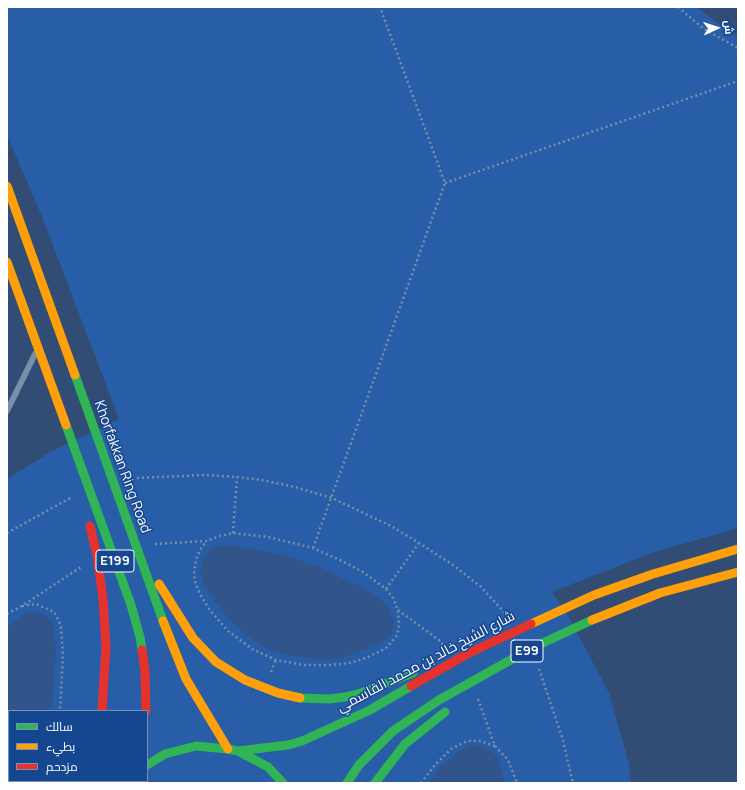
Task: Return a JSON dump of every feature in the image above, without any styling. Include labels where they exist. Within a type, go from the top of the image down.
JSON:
[{"type":"highway","name":"Khorfakkan Ring Road","points":[[7,186],[170,641],[186,679],[228,748]]},
{"type":"highway","name":"E199","points":[[7,262],[131,605],[140,637],[145,671],[146,710]]},
{"type":"highway","points":[[62,415],[81,492]]},
{"type":"highway","points":[[87,514],[97,556],[106,646],[102,710]]},
{"type":"highway","name":"شارع الشيخ خالد بن محمد القاسمي","points":[[238,751],[288,745],[302,741],[370,710],[467,654],[594,595],[653,574],[738,549]]},
{"type":"highway","name":"E99","points":[[347,783],[358,765],[393,731],[439,700],[532,648],[601,615],[660,593],[738,572]]},
{"type":"highway","points":[[146,573],[162,587],[193,638],[216,662],[245,680],[278,693],[313,699],[345,697],[361,693],[416,672],[436,671]]},
{"type":"highway","points":[[375,783],[405,744],[458,701],[532,648]]},
{"type":"highway","points":[[148,764],[164,754],[196,746],[228,748],[238,751],[268,767],[283,783]]},
{"type":"lane","points":[[7,411],[38,347]]},
{"type":"path","points":[[312,548],[332,498],[445,183],[380,7]]},
{"type":"path","points":[[678,7],[704,29],[738,48]]},
{"type":"path","points":[[445,183],[738,81]]},
{"type":"path","points":[[137,478],[205,475],[237,477],[262,480],[295,487],[332,498],[391,526],[453,565],[481,587],[505,613]]},
{"type":"path","points":[[233,533],[237,477]]},
{"type":"path","points":[[7,533],[72,497]]},
{"type":"path","points":[[155,544],[206,541],[233,533],[268,537],[312,548],[363,572],[386,589],[393,598],[398,610],[399,624],[396,637],[385,649],[366,658],[349,663],[332,665],[304,665],[276,660],[252,648],[228,631],[209,609],[200,594],[195,582],[194,573],[196,560],[206,541]]},
{"type":"path","points":[[386,589],[419,543]]},
{"type":"path","points":[[7,614],[87,564]]},
{"type":"path","points":[[22,606],[36,604],[54,612],[59,621],[63,655],[60,710]]},
{"type":"path","points":[[398,610],[444,645]]},
{"type":"path","points":[[269,678],[276,660]]},
{"type":"path","points":[[539,670],[562,737],[573,783]]},
{"type":"path","points":[[479,702],[495,746],[508,760],[517,783]]},
{"type":"path","points":[[421,783],[435,765],[451,749],[462,743],[467,741],[480,741],[495,746]]},
{"type":"shaded area","points":[[7,7],[696,7],[725,29],[738,36],[738,528],[651,553],[552,592],[570,619],[609,693],[629,764],[631,783],[7,783],[7,479],[52,451],[119,419],[43,219],[7,135]]},
{"type":"shaded area","points":[[229,545],[281,554],[319,567],[363,588],[382,601],[390,609],[394,621],[392,632],[386,640],[375,646],[342,658],[325,660],[281,654],[260,645],[230,621],[205,586],[200,571],[202,561],[207,553],[214,547]]},
{"type":"shaded area","points":[[36,612],[43,614],[50,619],[54,628],[56,649],[52,710],[8,710],[8,782],[38,782],[7,783],[7,627],[25,613]]},
{"type":"shaded area","points":[[471,745],[484,747],[496,755],[505,783],[429,783],[441,766],[459,751]]},
{"type":"traffic: fast","points":[[75,375],[163,621]]},
{"type":"traffic: fast","points":[[66,425],[131,605],[142,650]]},
{"type":"traffic: fast","points":[[347,783],[359,765],[393,731],[439,700],[532,648],[592,620]]},
{"type":"traffic: fast","points":[[300,698],[329,699],[345,697],[361,693],[413,673]]},
{"type":"traffic: fast","points":[[238,751],[288,745],[302,741],[370,710],[411,686]]},
{"type":"traffic: fast","points":[[375,783],[405,744],[445,712]]},
{"type":"traffic: fast","points":[[148,764],[165,754],[196,746],[228,749],[238,751],[268,767],[283,783]]},
{"type":"traffic: slow","points":[[7,186],[75,375]]},
{"type":"traffic: slow","points":[[7,262],[66,425]]},
{"type":"traffic: slow","points":[[531,624],[594,595],[653,574],[738,549]]},
{"type":"traffic: slow","points":[[592,620],[660,593],[738,572]]},
{"type":"traffic: slow","points":[[159,584],[193,638],[216,662],[245,680],[278,693],[300,698]]},
{"type":"traffic: slow","points":[[163,621],[186,679],[228,749]]},
{"type":"traffic: jam","points":[[90,526],[97,556],[103,599],[106,647],[102,710]]},
{"type":"traffic: jam","points":[[411,686],[467,654],[531,624]]},
{"type":"traffic: jam","points":[[142,650],[145,671],[146,710]]}]
